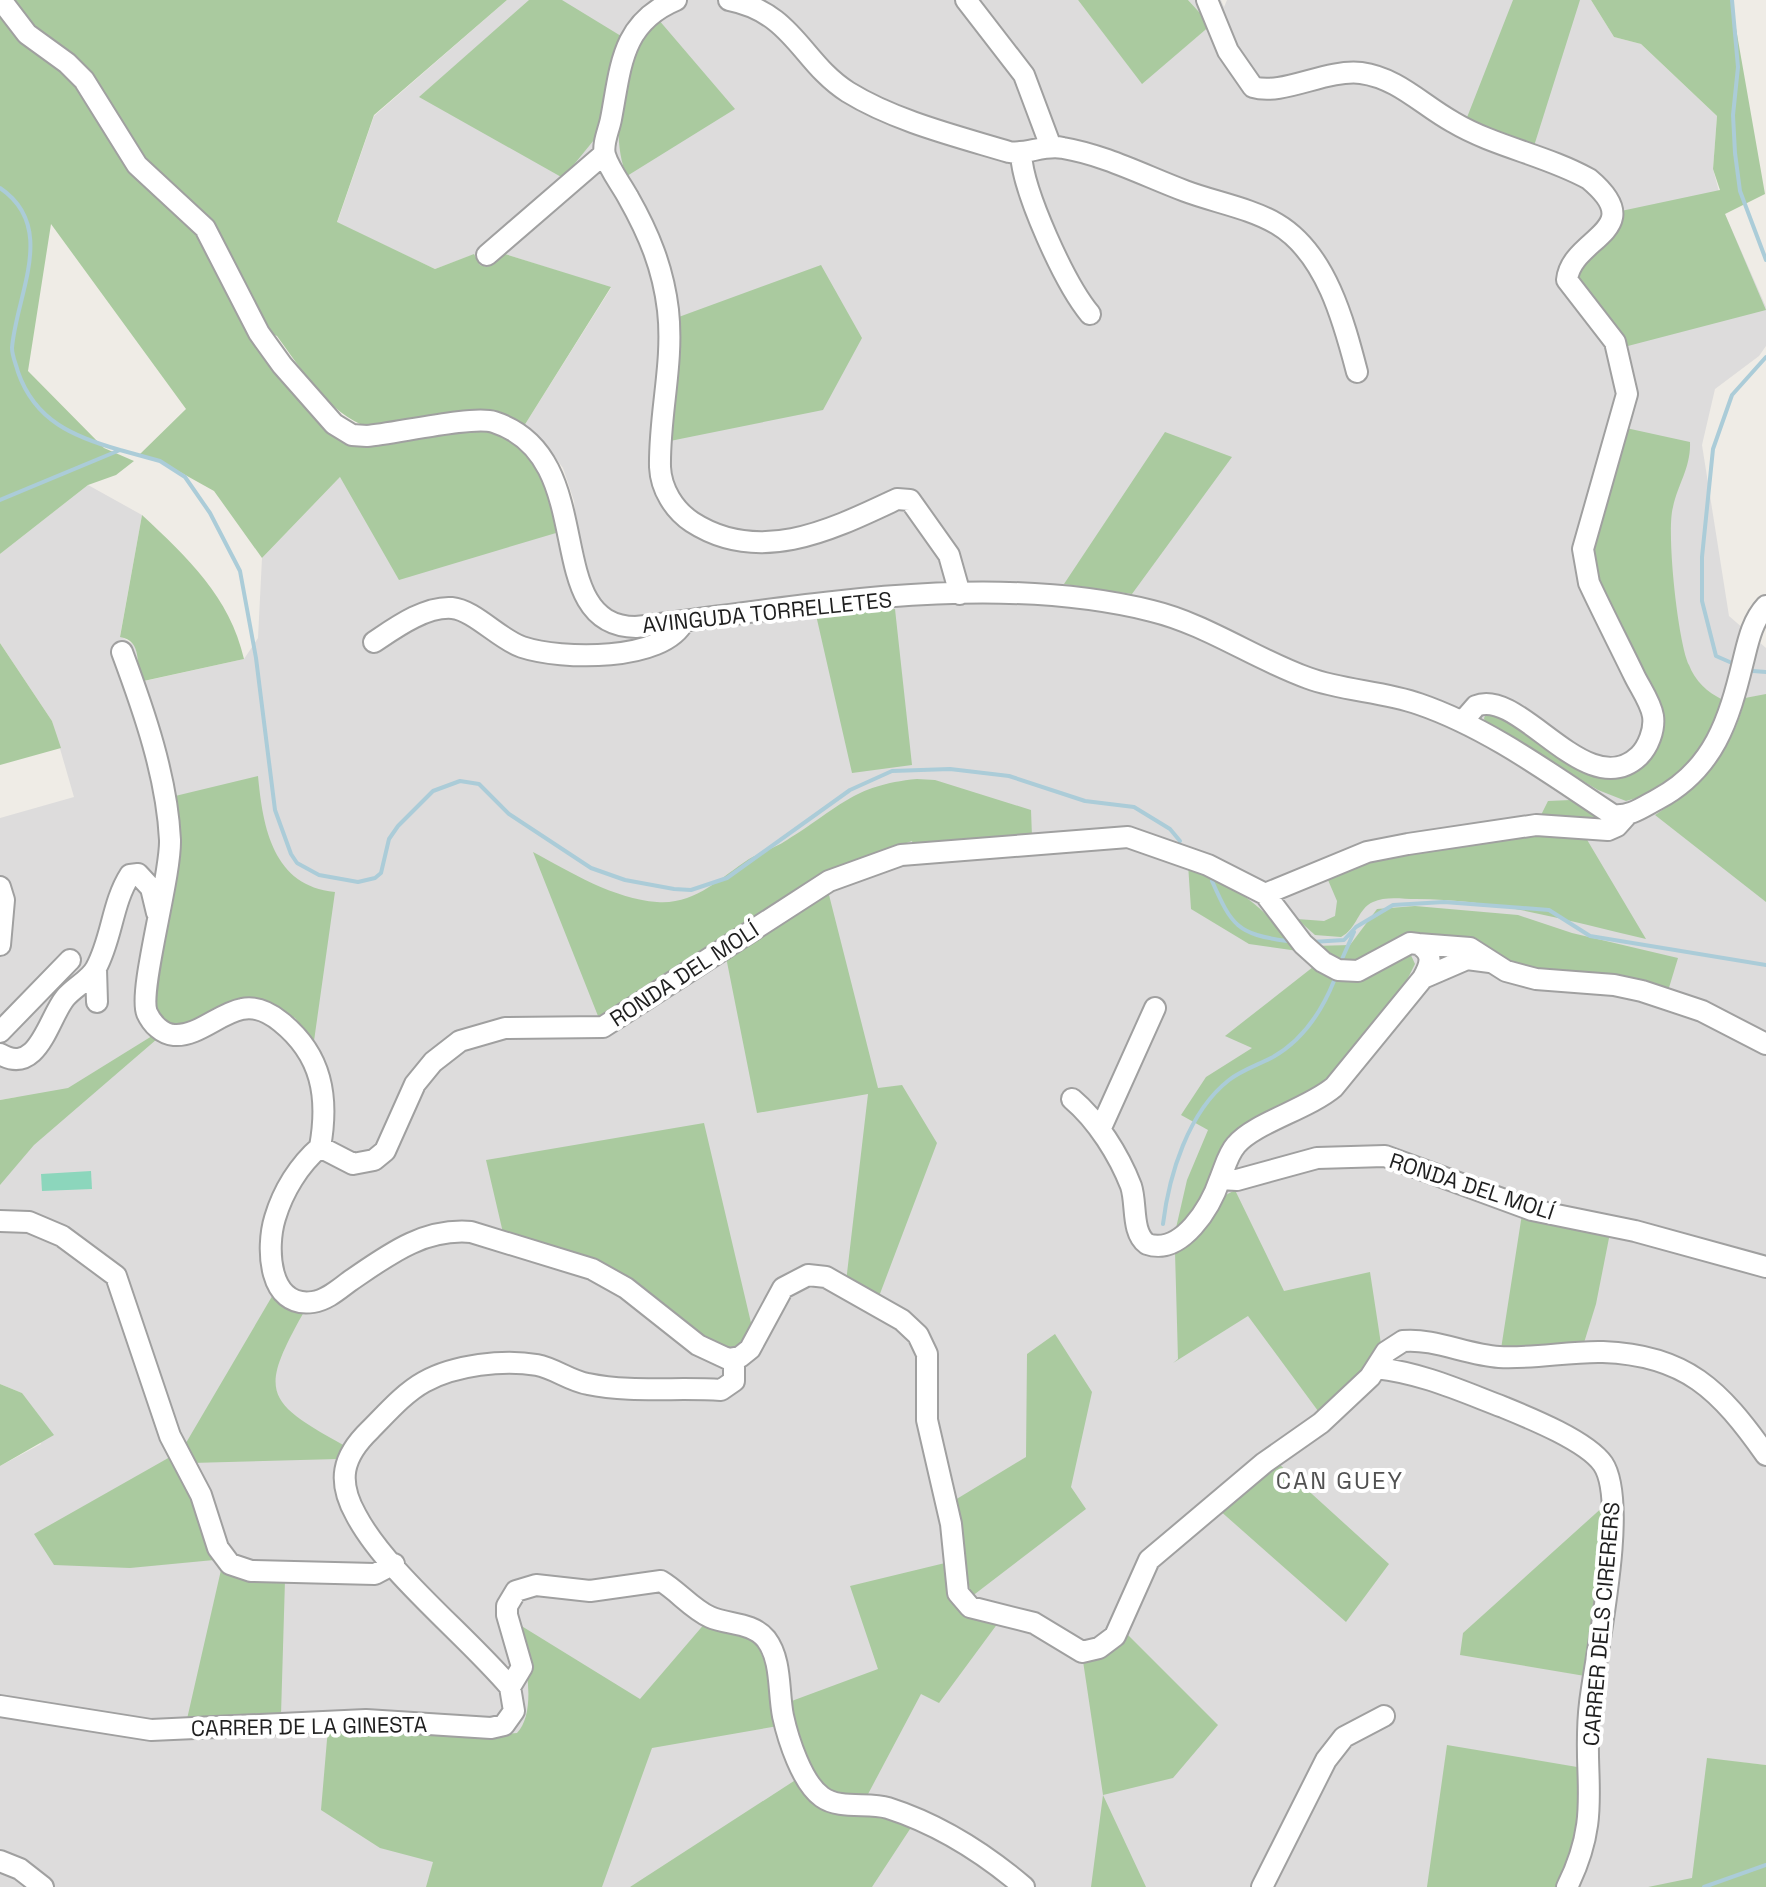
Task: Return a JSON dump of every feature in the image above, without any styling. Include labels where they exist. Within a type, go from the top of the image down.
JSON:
[{"type":"street","name":"AVINGUDA TORRELLETES","points":[[1,0],[27,34],[67,63],[84,80],[137,165],[205,228],[259,333],[328,419],[359,436],[487,421],[505,427],[526,440],[557,482],[579,582],[596,613],[619,626],[820,604],[960,594],[1062,596],[1154,611],[1309,678],[1416,703],[1462,722],[1613,815],[1626,816]]},
{"type":"street","points":[[676,0],[649,14],[633,33],[617,80],[604,154],[649,236],[665,286],[669,352],[660,467],[665,489],[672,503],[685,517],[705,530],[762,544],[805,537],[897,499],[910,500],[949,555],[960,594]]},
{"type":"street","points":[[729,0],[777,21],[800,41],[836,83],[860,99],[969,140],[1021,154],[1051,147],[1111,161],[1282,228],[1301,245],[1324,280],[1346,329],[1357,372]]},
{"type":"street","points":[[966,0],[1024,75],[1051,147]]},
{"type":"street","points":[[1207,0],[1228,51],[1253,87],[1271,89],[1331,73],[1383,78],[1453,123],[1589,179],[1603,191],[1612,209],[1609,227],[1571,264],[1567,280],[1615,342],[1627,394],[1583,549],[1583,562],[1589,583],[1649,706],[1652,731],[1635,759],[1617,769],[1608,769],[1579,758],[1494,704],[1476,706],[1462,722]]},
{"type":"street","points":[[487,255],[604,154]]},
{"type":"street","points":[[1021,154],[1028,184],[1068,281],[1090,314]]},
{"type":"street","points":[[1265,894],[1385,848],[1536,825],[1608,830],[1617,826],[1626,816],[1676,788],[1707,760],[1727,722],[1753,624],[1766,606]]},
{"type":"street","points":[[374,642],[425,614],[448,608],[469,614],[521,647],[592,655],[619,654],[673,638],[684,621]]},
{"type":"street","points":[[122,652],[167,810],[169,856],[159,925],[143,999],[152,1021],[162,1031],[174,1035],[252,1008],[277,1018],[309,1051],[320,1074],[325,1119],[320,1147],[292,1180],[272,1226],[272,1272],[277,1285],[294,1299],[314,1302],[327,1297],[406,1244],[437,1233],[471,1232],[592,1269],[626,1288],[698,1345],[722,1357],[734,1359],[750,1349],[783,1288],[808,1275],[826,1277],[911,1327],[924,1345],[930,1366],[927,1420],[951,1524],[958,1593],[970,1607],[1034,1623],[1082,1652],[1099,1648],[1115,1636],[1149,1560],[1264,1463],[1321,1423],[1376,1368],[1391,1347],[1410,1340],[1484,1356],[1524,1358],[1601,1352],[1650,1359],[1684,1368],[1741,1422],[1766,1455]]},
{"type":"street","name":"RONDA DEL MOLÍ","points":[[320,1147],[353,1164],[374,1160],[385,1151],[415,1084],[433,1062],[460,1041],[505,1028],[603,1027],[807,894],[854,869],[901,855],[1128,837],[1208,865],[1265,894],[1303,944],[1338,970],[1358,971],[1397,949],[1418,944]]},
{"type":"street","points":[[97,1002],[96,969],[130,875],[138,874],[148,881],[159,925]]},
{"type":"street","points":[[0,945],[5,890]]},
{"type":"street","points":[[1418,944],[1470,948],[1494,963],[1536,979],[1614,985],[1642,991],[1702,1011],[1766,1044]]},
{"type":"street","points":[[1072,1099],[1100,1130],[1129,1181],[1138,1231],[1147,1244],[1163,1245],[1189,1230],[1206,1208],[1229,1155],[1241,1140],[1318,1101],[1334,1087],[1423,978],[1430,960],[1425,948],[1418,944]]},
{"type":"street","points":[[1423,978],[1467,959],[1494,963]]},
{"type":"street","points":[[0,1032],[70,960]]},
{"type":"street","points":[[0,1054],[7,1058],[30,1056],[66,997],[96,969]]},
{"type":"street","points":[[1100,1130],[1155,1008]]},
{"type":"street","name":"RONDA DEL MOLÍ","points":[[1220,1179],[1237,1180],[1338,1155],[1385,1156],[1532,1210],[1635,1231],[1766,1267]]},
{"type":"street","points":[[0,1221],[29,1222],[62,1236],[116,1276],[170,1436],[201,1495],[218,1548],[230,1564],[251,1571],[375,1574],[394,1564]]},
{"type":"street","points":[[734,1359],[734,1381],[721,1390],[606,1387],[584,1384],[540,1365],[514,1362],[449,1371],[423,1382],[360,1439],[342,1472],[344,1490],[357,1518],[394,1564],[510,1687],[522,1667],[507,1615],[507,1606],[516,1591],[536,1585],[590,1591],[661,1581],[707,1615],[743,1625],[758,1632],[767,1641],[774,1656],[783,1717],[792,1745],[822,1797],[837,1803],[872,1804],[911,1817],[973,1848],[1024,1887]]},
{"type":"street","name":"CARRER DELS CIRERERS","points":[[1376,1368],[1418,1374],[1526,1417],[1590,1451],[1602,1462],[1610,1479],[1614,1514],[1588,1720],[1592,1803],[1586,1838],[1567,1887]]},
{"type":"street","name":"CARRER DE LA GINESTA","points":[[0,1706],[151,1730],[366,1720],[498,1728],[509,1721],[514,1711],[510,1687]]},
{"type":"street","points":[[1262,1887],[1326,1760],[1344,1737],[1384,1716]]},
{"type":"street","points":[[0,1861],[31,1876],[43,1887]]},
{"type":"shaded area","points":[[507,0],[1078,0],[1142,83],[1211,25],[1188,0],[1221,0],[1224,7],[1227,0],[1591,0],[1614,37],[1641,44],[1717,116],[1713,169],[1725,214],[1766,307],[1766,346],[1759,356],[1715,389],[1702,445],[1729,616],[1766,648],[1766,1765],[1707,1759],[1696,1887],[0,1887],[0,1466],[41,1444],[22,1393],[0,1384],[0,1132],[17,1097],[0,1100],[0,818],[74,797],[52,721],[0,643],[0,554],[88,485],[142,515],[120,636],[136,646],[140,682],[244,659],[258,638],[262,558],[340,477],[540,535],[577,530],[574,501],[563,468],[546,445],[524,426],[611,288],[505,254],[487,267],[480,265],[473,255],[435,269],[337,223],[374,116]]},
{"type":"green space","points":[[0,0],[507,0],[374,115],[337,222],[435,269],[474,254],[480,265],[487,267],[505,254],[611,287],[524,426],[505,414],[485,410],[370,428],[329,402],[277,336],[270,333],[355,443],[390,443],[459,430],[494,432],[507,439],[526,455],[540,474],[549,496],[556,533],[399,580],[340,477],[262,558],[214,491],[162,462],[139,455],[186,409],[51,224],[28,371],[104,448],[134,461],[116,475],[88,485],[0,554]]},
{"type":"green space","points":[[529,0],[562,0],[621,36],[598,135],[563,178],[419,97]]},
{"type":"green space","points":[[1078,0],[1188,0],[1211,25],[1142,84]]},
{"type":"green space","points":[[1513,0],[1580,0],[1534,146],[1466,120]]},
{"type":"green space","points":[[1591,0],[1731,0],[1765,194],[1725,214],[1766,310],[1624,347],[1575,274],[1621,211],[1720,190],[1713,169],[1717,116],[1641,44],[1614,37]]},
{"type":"green space","points":[[658,19],[735,109],[627,176],[622,163],[618,130],[624,78],[635,49]]},
{"type":"green space","points":[[821,265],[862,338],[823,410],[670,441],[677,377],[676,318]]},
{"type":"green space","points":[[1626,428],[1690,442],[1671,520],[1677,611],[1685,653],[1692,671],[1702,686],[1723,700],[1709,735],[1688,764],[1660,787],[1626,801],[1598,790],[1485,723],[1484,718],[1486,714],[1494,713],[1607,777],[1632,772],[1658,735],[1597,580],[1591,552]]},
{"type":"green space","points":[[1165,432],[1232,457],[1132,594],[1064,584]]},
{"type":"green space","points":[[142,515],[205,580],[228,616],[244,659],[139,682],[135,648],[127,639],[120,637]]},
{"type":"green space","points":[[895,609],[912,765],[852,773],[816,615]]},
{"type":"green space","points":[[0,643],[52,721],[61,748],[0,765]]},
{"type":"green space","points":[[1766,694],[1766,902],[1655,815],[1687,792],[1712,766],[1732,735],[1745,698]]},
{"type":"green space","points":[[258,776],[263,815],[275,851],[298,879],[335,892],[314,1041],[295,1018],[275,1007],[171,1027],[154,1012],[171,797]]},
{"type":"green space","points":[[935,780],[1031,810],[1032,837],[913,845],[912,841],[840,867],[600,1021],[533,852],[577,876],[625,896],[671,902],[706,889],[749,859],[782,843],[861,793],[895,782]]},
{"type":"green space","points":[[1571,800],[1603,823],[1541,815],[1548,801]]},
{"type":"green space","points":[[1533,833],[1586,838],[1646,939],[1532,912],[1445,900],[1378,900],[1364,909],[1351,929],[1341,937],[1315,935],[1297,919],[1324,921],[1335,916],[1337,901],[1328,880],[1379,857]]},
{"type":"green space","points":[[1188,864],[1249,900],[1273,921],[1298,951],[1249,944],[1191,909]]},
{"type":"green space","points":[[828,891],[878,1088],[902,1085],[937,1143],[878,1299],[846,1282],[868,1094],[757,1113],[726,957]]},
{"type":"green space","points":[[1415,906],[1518,915],[1572,933],[1678,958],[1668,991],[1526,969],[1440,935],[1398,937],[1361,961],[1340,962],[1315,946],[1350,945],[1377,909]]},
{"type":"green space","points":[[1410,953],[1415,964],[1405,984],[1326,1086],[1242,1127],[1229,1137],[1194,1210],[1176,1228],[1187,1180],[1208,1130],[1181,1115],[1206,1077],[1252,1048],[1225,1036],[1313,967],[1334,978]]},
{"type":"green space","points":[[152,1036],[157,1039],[34,1145],[0,1185],[0,1100],[68,1088]]},
{"type":"green space","points":[[704,1123],[752,1327],[743,1344],[732,1350],[715,1346],[617,1275],[504,1237],[486,1160]]},
{"type":"green space","points":[[91,1171],[92,1189],[42,1191],[41,1174]]},
{"type":"green space","points":[[1235,1190],[1284,1291],[1370,1272],[1381,1344],[1362,1374],[1321,1415],[1248,1316],[1173,1363],[1178,1359],[1175,1252],[1199,1234],[1224,1196]]},
{"type":"green space","points":[[1522,1214],[1610,1233],[1596,1304],[1583,1346],[1501,1349]]},
{"type":"green space","points":[[274,1293],[305,1310],[280,1360],[277,1392],[284,1405],[298,1417],[345,1446],[338,1459],[191,1463],[183,1448]]},
{"type":"green space","points":[[1055,1334],[1092,1392],[1071,1487],[1086,1509],[971,1597],[955,1500],[1026,1457],[1027,1354]]},
{"type":"green space","points":[[0,1384],[22,1393],[54,1435],[0,1466]]},
{"type":"green space","points":[[170,1457],[191,1493],[207,1550],[214,1560],[130,1568],[54,1565],[34,1534]]},
{"type":"green space","points":[[1279,1464],[1389,1564],[1346,1622],[1218,1509]]},
{"type":"green space","points":[[1605,1505],[1600,1582],[1585,1676],[1460,1655],[1463,1633]]},
{"type":"green space","points":[[945,1563],[949,1588],[998,1623],[939,1703],[921,1694],[867,1796],[829,1793],[803,1750],[789,1702],[878,1669],[850,1586]]},
{"type":"green space","points":[[221,1570],[238,1579],[285,1580],[281,1715],[187,1719]]},
{"type":"green space","points":[[515,1622],[640,1699],[706,1622],[755,1638],[769,1673],[778,1726],[652,1748],[602,1887],[426,1887],[433,1862],[380,1848],[321,1810],[328,1728],[485,1736],[517,1733],[524,1723],[527,1710],[528,1679]]},
{"type":"green space","points":[[1126,1633],[1218,1725],[1173,1778],[1103,1795],[1083,1661],[1106,1655]]},
{"type":"green space","points":[[1447,1745],[1583,1768],[1574,1850],[1558,1887],[1427,1887]]},
{"type":"green space","points":[[1707,1758],[1766,1765],[1766,1887],[1648,1887],[1692,1878]]},
{"type":"green space","points":[[797,1779],[912,1826],[872,1887],[630,1887]]},
{"type":"green space","points":[[1103,1795],[1146,1887],[1091,1887]]},
{"type":"waterway","points":[[1732,0],[1738,67],[1733,115],[1735,153],[1740,191],[1766,260]]},
{"type":"waterway","points":[[0,188],[17,204],[27,222],[30,242],[29,263],[12,348],[25,389],[46,415],[72,433],[120,450]]},
{"type":"waterway","points":[[1732,663],[1716,656],[1702,601],[1702,557],[1713,449],[1732,395],[1766,357]]},
{"type":"waterway","points":[[0,500],[120,450],[160,461],[185,477],[210,513],[240,571],[256,658],[275,810],[297,863],[319,875],[358,882],[375,878],[381,873],[389,839],[398,826],[433,791],[460,781],[479,784],[509,814],[591,868],[625,880],[674,889],[691,890],[727,878],[850,790],[892,771],[950,769],[1009,776],[1085,801],[1134,807],[1170,829],[1180,841]]},
{"type":"waterway","points":[[1753,671],[1766,672]]},
{"type":"waterway","points":[[1212,881],[1225,908],[1238,925],[1257,935],[1287,941]]},
{"type":"waterway","points":[[1312,942],[1344,940],[1356,927],[1393,905],[1444,902],[1549,910],[1590,936],[1766,965]]},
{"type":"waterway","points":[[1342,959],[1354,932]]},
{"type":"waterway","points":[[1163,1224],[1176,1165],[1202,1109],[1229,1080],[1273,1057],[1302,1034],[1317,1015],[1334,981]]},
{"type":"waterway","points":[[1704,1887],[1766,1865]]},
{"type":"district","name":"CAN GUEY","points":[[1340,1480]]}]
